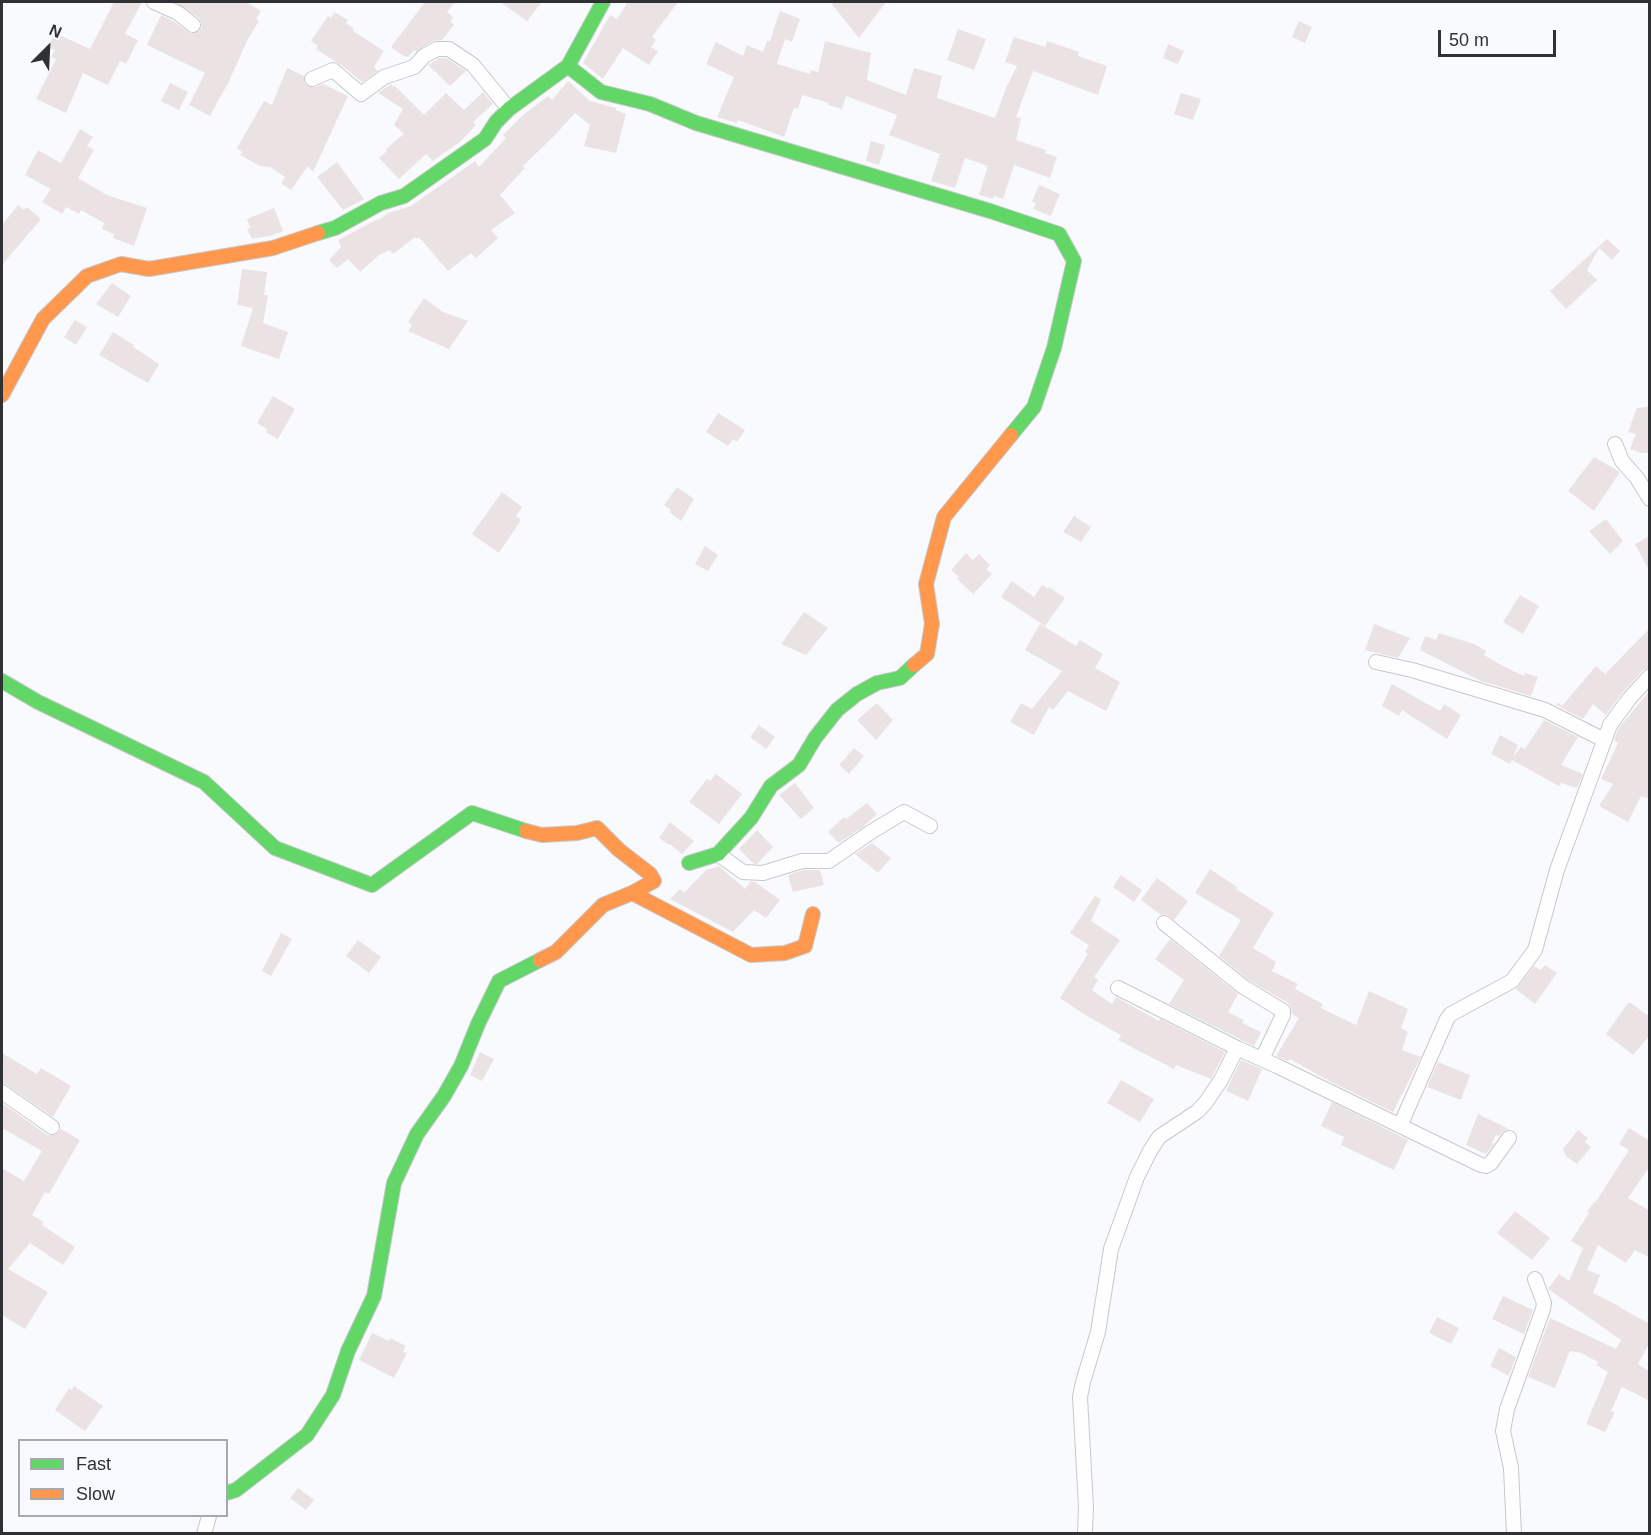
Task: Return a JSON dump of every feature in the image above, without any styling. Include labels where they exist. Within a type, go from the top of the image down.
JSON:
[{"type":"street","points":[[154,2],[178,13],[193,25]]},
{"type":"street","points":[[2,395],[43,319],[87,276],[121,264],[150,269],[273,248],[334,228],[381,203],[404,196],[485,139],[496,122],[509,109],[568,66],[603,2]]},
{"type":"street","points":[[312,79],[333,70],[361,94],[384,77],[414,67],[424,56],[437,49],[448,49],[472,65],[509,109]]},
{"type":"street","points":[[568,66],[601,92],[650,104],[696,123],[979,207],[1059,234],[1074,261],[1054,348],[1034,407],[944,517],[926,584],[932,624],[927,654],[900,678],[877,683],[857,694],[837,710],[815,738],[799,765],[771,786],[751,818],[718,854],[689,862]]},
{"type":"street","points":[[1615,444],[1622,461],[1637,478],[1650,499]]},
{"type":"street","points":[[1376,662],[1412,670],[1545,710],[1604,740]]},
{"type":"street","points":[[1400,1126],[1442,1029],[1451,1014],[1512,981],[1535,951],[1557,870],[1610,725],[1650,676]]},
{"type":"street","points":[[2,681],[38,702],[204,782],[275,848],[372,885],[472,813],[542,835],[577,833],[597,828],[619,850],[650,874],[654,881],[603,905],[556,952],[499,981],[461,1066],[444,1096],[417,1134],[394,1183],[374,1296],[348,1351],[333,1395],[307,1435],[264,1470],[236,1490],[228,1492]]},
{"type":"street","points":[[718,854],[743,872],[763,873],[802,861],[830,861],[871,831],[904,812],[930,826]]},
{"type":"street","points":[[632,893],[751,955],[785,953],[805,946],[813,914]]},
{"type":"street","points":[[1164,923],[1242,986],[1283,1011],[1262,1059]]},
{"type":"street","points":[[1118,988],[1237,1048],[1486,1166],[1491,1163],[1509,1138]]},
{"type":"street","points":[[1085,1533],[1086,1508],[1080,1397],[1098,1332],[1111,1249],[1137,1178],[1150,1151],[1159,1137],[1198,1111],[1206,1102],[1221,1080],[1237,1048]]},
{"type":"street","points":[[2,1092],[52,1127]]},
{"type":"street","points":[[1514,1533],[1511,1468],[1503,1431],[1507,1409],[1543,1310],[1544,1303],[1535,1279]]},
{"type":"street","points":[[204,1533],[208,1517]]},
{"type":"building","points":[[114,2],[142,2],[125,34],[138,40],[126,64],[120,61],[108,85],[83,73],[66,113],[36,99],[56,59],[51,57],[55,50],[48,47],[55,33],[90,49]]},
{"type":"building","points":[[175,2],[246,2],[261,11],[256,19],[259,21],[210,116],[189,105],[205,73],[147,45],[161,15],[191,34],[200,30],[202,26],[199,18]]},
{"type":"building","points":[[425,2],[455,2],[447,12],[453,17],[450,21],[454,25],[442,40],[433,41],[416,52],[414,50],[408,57],[402,55],[391,47]]},
{"type":"building","points":[[500,2],[542,2],[527,21]]},
{"type":"building","points":[[628,2],[678,2],[652,37],[656,40],[651,47],[658,51],[649,65],[623,48],[603,79],[583,63],[610,15],[617,19]]},
{"type":"building","points":[[830,2],[886,2],[859,38]]},
{"type":"building","points":[[780,11],[800,19],[792,42],[785,39],[777,64],[810,74],[811,70],[818,72],[825,41],[871,53],[867,80],[906,95],[914,68],[942,76],[937,98],[995,118],[1017,66],[1005,62],[1014,37],[1045,47],[1047,41],[1079,52],[1078,56],[1107,66],[1098,95],[1033,71],[1016,117],[1021,118],[1016,140],[1046,150],[1045,153],[1057,157],[1050,178],[1014,165],[1003,199],[994,196],[993,199],[979,195],[988,166],[965,158],[955,188],[931,181],[940,154],[889,135],[897,115],[846,96],[842,109],[802,95],[798,109],[794,108],[784,137],[738,120],[737,123],[717,117],[734,77],[706,64],[716,42],[743,56],[747,45],[763,52],[767,41],[770,41]]},
{"type":"building","points":[[334,12],[348,20],[346,23],[354,29],[353,31],[384,51],[374,67],[378,71],[362,82],[316,49],[318,46],[311,41],[328,16],[331,18]]},
{"type":"building","points":[[1299,21],[1312,27],[1305,43],[1292,37]]},
{"type":"building","points":[[958,29],[986,39],[974,70],[947,60]]},
{"type":"building","points":[[1168,44],[1184,51],[1178,64],[1163,58]]},
{"type":"building","points":[[439,58],[446,58],[466,71],[450,86],[428,65]]},
{"type":"building","points":[[287,68],[304,76],[307,86],[315,87],[323,84],[348,96],[313,172],[308,166],[291,190],[281,183],[285,177],[270,167],[260,166],[240,155],[242,152],[237,148],[264,101],[272,105]]},
{"type":"building","points":[[568,81],[590,101],[616,108],[626,114],[616,153],[584,146],[590,125],[575,113],[523,166],[525,168],[500,195],[515,213],[491,230],[498,238],[476,258],[471,253],[448,271],[419,237],[417,239],[415,237],[393,254],[390,250],[379,255],[360,272],[348,259],[337,268],[329,260],[341,247],[338,240],[379,220],[388,213],[411,206],[475,161],[479,167],[506,138],[503,135],[522,116],[548,96],[552,100]]},
{"type":"building","points":[[170,83],[188,92],[179,110],[161,101]]},
{"type":"building","points":[[391,84],[424,115],[446,93],[464,110],[483,92],[493,104],[473,122],[476,125],[461,141],[433,161],[426,154],[399,179],[379,158],[404,134],[394,125],[403,109],[378,93]]},
{"type":"building","points":[[1181,93],[1201,99],[1193,120],[1174,114]]},
{"type":"building","points":[[80,129],[93,137],[87,146],[94,150],[78,178],[107,195],[147,208],[134,246],[113,238],[114,234],[102,229],[104,223],[81,210],[79,214],[66,207],[62,214],[42,202],[51,189],[25,175],[38,150],[61,163]]},
{"type":"building","points":[[871,141],[885,145],[879,165],[866,161]]},
{"type":"building","points":[[337,162],[364,199],[343,210],[317,177]]},
{"type":"building","points":[[1039,185],[1060,194],[1051,216],[1033,209],[1036,203],[1032,202]]},
{"type":"building","points":[[18,205],[24,210],[27,207],[41,219],[2,265],[2,225]]},
{"type":"building","points":[[274,208],[283,231],[252,239],[247,229],[250,228],[247,219]]},
{"type":"building","points":[[1607,239],[1620,251],[1612,260],[1599,248],[1587,270],[1597,280],[1566,309],[1550,291]]},
{"type":"building","points":[[242,269],[267,272],[264,295],[268,295],[263,323],[288,332],[279,359],[241,346],[253,308],[237,305]]},
{"type":"building","points":[[112,283],[131,296],[118,317],[96,304]]},
{"type":"building","points":[[424,298],[443,312],[468,321],[449,349],[408,331],[412,325],[408,322]]},
{"type":"building","points":[[75,320],[87,327],[76,345],[64,337]]},
{"type":"building","points":[[113,332],[159,364],[148,383],[99,355]]},
{"type":"building","points":[[273,396],[295,409],[278,439],[257,423]]},
{"type":"building","points":[[1650,403],[1650,453],[1641,453],[1630,449],[1636,434],[1628,432],[1637,408],[1647,407]]},
{"type":"building","points":[[718,413],[745,430],[737,442],[733,439],[728,446],[706,432]]},
{"type":"building","points":[[1594,457],[1620,472],[1594,511],[1568,491]]},
{"type":"building","points":[[677,487],[694,499],[681,521],[664,505]]},
{"type":"building","points":[[502,492],[522,507],[516,516],[521,520],[499,553],[472,534]]},
{"type":"building","points":[[1074,516],[1091,527],[1081,542],[1063,532]]},
{"type":"building","points":[[1606,519],[1623,541],[1610,554],[1589,531]]},
{"type":"building","points":[[1650,536],[1650,572],[1635,544]]},
{"type":"building","points":[[705,546],[718,555],[708,571],[695,564]]},
{"type":"building","points":[[966,553],[973,560],[979,554],[990,565],[986,569],[992,574],[973,594],[951,570]]},
{"type":"building","points":[[1012,581],[1034,597],[1042,585],[1065,598],[1045,626],[1001,597]]},
{"type":"building","points":[[1520,595],[1539,606],[1523,634],[1503,622]]},
{"type":"building","points":[[804,612],[828,628],[806,655],[781,644]]},
{"type":"building","points":[[1040,624],[1076,646],[1080,640],[1103,654],[1095,668],[1120,682],[1106,711],[1068,691],[1053,710],[1049,707],[1034,735],[1010,722],[1021,703],[1032,709],[1062,671],[1025,650]]},
{"type":"building","points":[[1374,624],[1410,638],[1398,658],[1365,650]]},
{"type":"building","points":[[1650,628],[1650,667],[1643,670],[1606,715],[1593,704],[1583,719],[1556,705],[1558,702],[1562,706],[1596,666],[1605,674]]},
{"type":"building","points":[[1439,633],[1474,644],[1486,651],[1484,655],[1524,676],[1525,673],[1538,677],[1531,696],[1481,681],[1420,650],[1425,636],[1436,640]]},
{"type":"building","points":[[1392,684],[1440,711],[1444,704],[1461,715],[1447,739],[1402,710],[1399,716],[1382,706]]},
{"type":"building","points":[[1650,690],[1650,799],[1641,796],[1628,822],[1599,806],[1613,784],[1601,779],[1618,743],[1614,740],[1618,729]]},
{"type":"building","points":[[877,703],[893,720],[876,740],[857,720]]},
{"type":"building","points":[[1544,720],[1578,737],[1561,765],[1583,774],[1577,788],[1561,783],[1559,786],[1512,760],[1510,764],[1491,754],[1500,735],[1518,745],[1513,757],[1521,747],[1525,749]]},
{"type":"building","points":[[759,725],[775,737],[766,749],[750,737]]},
{"type":"building","points":[[854,748],[864,756],[849,774],[839,765]]},
{"type":"building","points":[[716,774],[742,794],[719,824],[689,802],[707,779],[710,781]]},
{"type":"building","points":[[795,783],[814,808],[801,819],[779,795]]},
{"type":"building","points":[[867,803],[877,814],[863,827],[839,843],[828,832],[844,817],[846,819]]},
{"type":"building","points":[[670,822],[694,841],[682,854],[659,838]]},
{"type":"building","points":[[757,830],[773,847],[757,864],[754,864],[739,849]]},
{"type":"building","points":[[872,843],[891,858],[878,873],[855,854]]},
{"type":"building","points":[[719,866],[745,889],[751,881],[755,882],[780,900],[766,918],[754,910],[733,932],[670,899],[680,889],[684,893],[706,870]]},
{"type":"building","points":[[1210,869],[1274,913],[1253,948],[1276,962],[1272,971],[1298,984],[1295,989],[1323,1004],[1321,1008],[1356,1025],[1369,991],[1408,1009],[1401,1028],[1408,1032],[1402,1050],[1421,1057],[1393,1112],[1290,1059],[1288,1061],[1276,1056],[1299,1018],[1292,1014],[1288,1003],[1247,979],[1219,956],[1241,920],[1195,893]]},
{"type":"building","points":[[803,870],[820,870],[824,885],[793,892],[788,875]]},
{"type":"building","points":[[1121,875],[1142,890],[1134,902],[1113,887]]},
{"type":"building","points":[[1157,878],[1188,901],[1174,920],[1166,914],[1161,915],[1141,900]]},
{"type":"building","points":[[1095,896],[1101,899],[1091,921],[1120,940],[1094,977],[1098,980],[1092,990],[1112,1004],[1116,997],[1159,1021],[1160,1019],[1225,1052],[1211,1079],[1176,1065],[1174,1069],[1118,1040],[1121,1035],[1060,998],[1088,954],[1085,952],[1089,945],[1070,933]]},
{"type":"building","points":[[281,933],[292,939],[271,976],[262,971]]},
{"type":"building","points":[[1170,939],[1238,994],[1228,1012],[1244,1020],[1242,1023],[1261,1032],[1254,1046],[1169,1004],[1184,980],[1155,959]]},
{"type":"building","points":[[358,940],[381,957],[369,973],[346,956]]},
{"type":"building","points":[[1545,965],[1557,973],[1535,1004],[1516,989],[1534,966],[1541,970]]},
{"type":"building","points":[[1628,1003],[1650,1017],[1650,1035],[1633,1055],[1606,1034]]},
{"type":"building","points":[[480,1052],[494,1059],[482,1081],[470,1075]]},
{"type":"building","points":[[2,1053],[37,1074],[41,1068],[71,1086],[53,1117],[2,1083]]},
{"type":"building","points":[[1241,1060],[1262,1069],[1248,1101],[1226,1091]]},
{"type":"building","points":[[1438,1062],[1470,1075],[1461,1100],[1427,1087]]},
{"type":"building","points":[[1121,1080],[1154,1099],[1140,1122],[1107,1103]]},
{"type":"building","points":[[1332,1102],[1408,1140],[1394,1170],[1341,1145],[1344,1137],[1321,1126]]},
{"type":"building","points":[[2,1103],[47,1135],[55,1135],[61,1129],[80,1140],[49,1194],[45,1192],[32,1215],[44,1222],[42,1225],[75,1247],[63,1265],[30,1243],[8,1269],[48,1292],[25,1329],[2,1315],[2,1168],[24,1181],[42,1151],[2,1128]]},
{"type":"building","points":[[1478,1114],[1509,1129],[1499,1136],[1496,1135],[1492,1143],[1494,1144],[1486,1154],[1466,1145]]},
{"type":"building","points":[[1629,1128],[1650,1141],[1650,1166],[1628,1198],[1650,1211],[1650,1258],[1635,1250],[1626,1263],[1598,1245],[1587,1270],[1600,1275],[1593,1293],[1650,1324],[1650,1342],[1638,1364],[1650,1372],[1650,1401],[1622,1387],[1611,1411],[1615,1412],[1605,1432],[1586,1424],[1608,1372],[1596,1365],[1598,1362],[1581,1353],[1570,1351],[1555,1388],[1528,1377],[1550,1318],[1616,1349],[1621,1340],[1548,1289],[1559,1274],[1569,1281],[1583,1248],[1571,1241],[1589,1213],[1587,1212],[1629,1150],[1619,1144]]},
{"type":"building","points":[[1578,1130],[1588,1138],[1585,1142],[1591,1147],[1577,1164],[1566,1156],[1563,1149]]},
{"type":"building","points":[[1515,1211],[1550,1238],[1532,1260],[1497,1233]]},
{"type":"building","points":[[1503,1296],[1533,1310],[1524,1334],[1492,1319]]},
{"type":"building","points":[[1437,1317],[1459,1328],[1451,1344],[1429,1333]]},
{"type":"building","points":[[372,1333],[406,1346],[403,1352],[407,1353],[394,1378],[359,1360]]},
{"type":"building","points":[[1499,1348],[1516,1357],[1509,1376],[1490,1366]]},
{"type":"building","points":[[74,1386],[103,1406],[85,1431],[55,1410],[69,1388],[72,1390]]},
{"type":"building","points":[[298,1488],[314,1500],[306,1510],[290,1498]]},
{"type":"traffic: fast","points":[[318,233],[335,228],[381,203],[404,196],[485,139],[496,122],[509,109],[568,66],[603,2]]},
{"type":"traffic: fast","points":[[568,66],[601,92],[650,104],[696,123],[990,211],[1059,234],[1074,261],[1054,348],[1034,407],[1011,435]]},
{"type":"traffic: fast","points":[[689,863],[718,854],[751,818],[771,786],[799,765],[815,738],[837,710],[857,694],[877,683],[900,678],[914,665]]},
{"type":"traffic: fast","points":[[2,681],[38,702],[204,782],[275,848],[372,885],[472,813],[526,831]]},
{"type":"traffic: fast","points":[[228,1492],[236,1490],[307,1435],[333,1395],[348,1351],[374,1296],[394,1183],[417,1134],[444,1096],[461,1066],[499,981],[540,960]]},
{"type":"traffic: slow","points":[[2,395],[43,319],[87,276],[121,264],[149,269],[273,248],[318,233]]},
{"type":"traffic: slow","points":[[914,665],[927,654],[932,624],[926,584],[944,517],[1011,435]]},
{"type":"traffic: slow","points":[[526,831],[542,835],[577,833],[597,828],[619,850],[650,874],[654,881],[632,893]]},
{"type":"traffic: slow","points":[[540,960],[556,952],[603,905],[632,893],[751,955],[785,953],[805,946],[813,914]]}]
